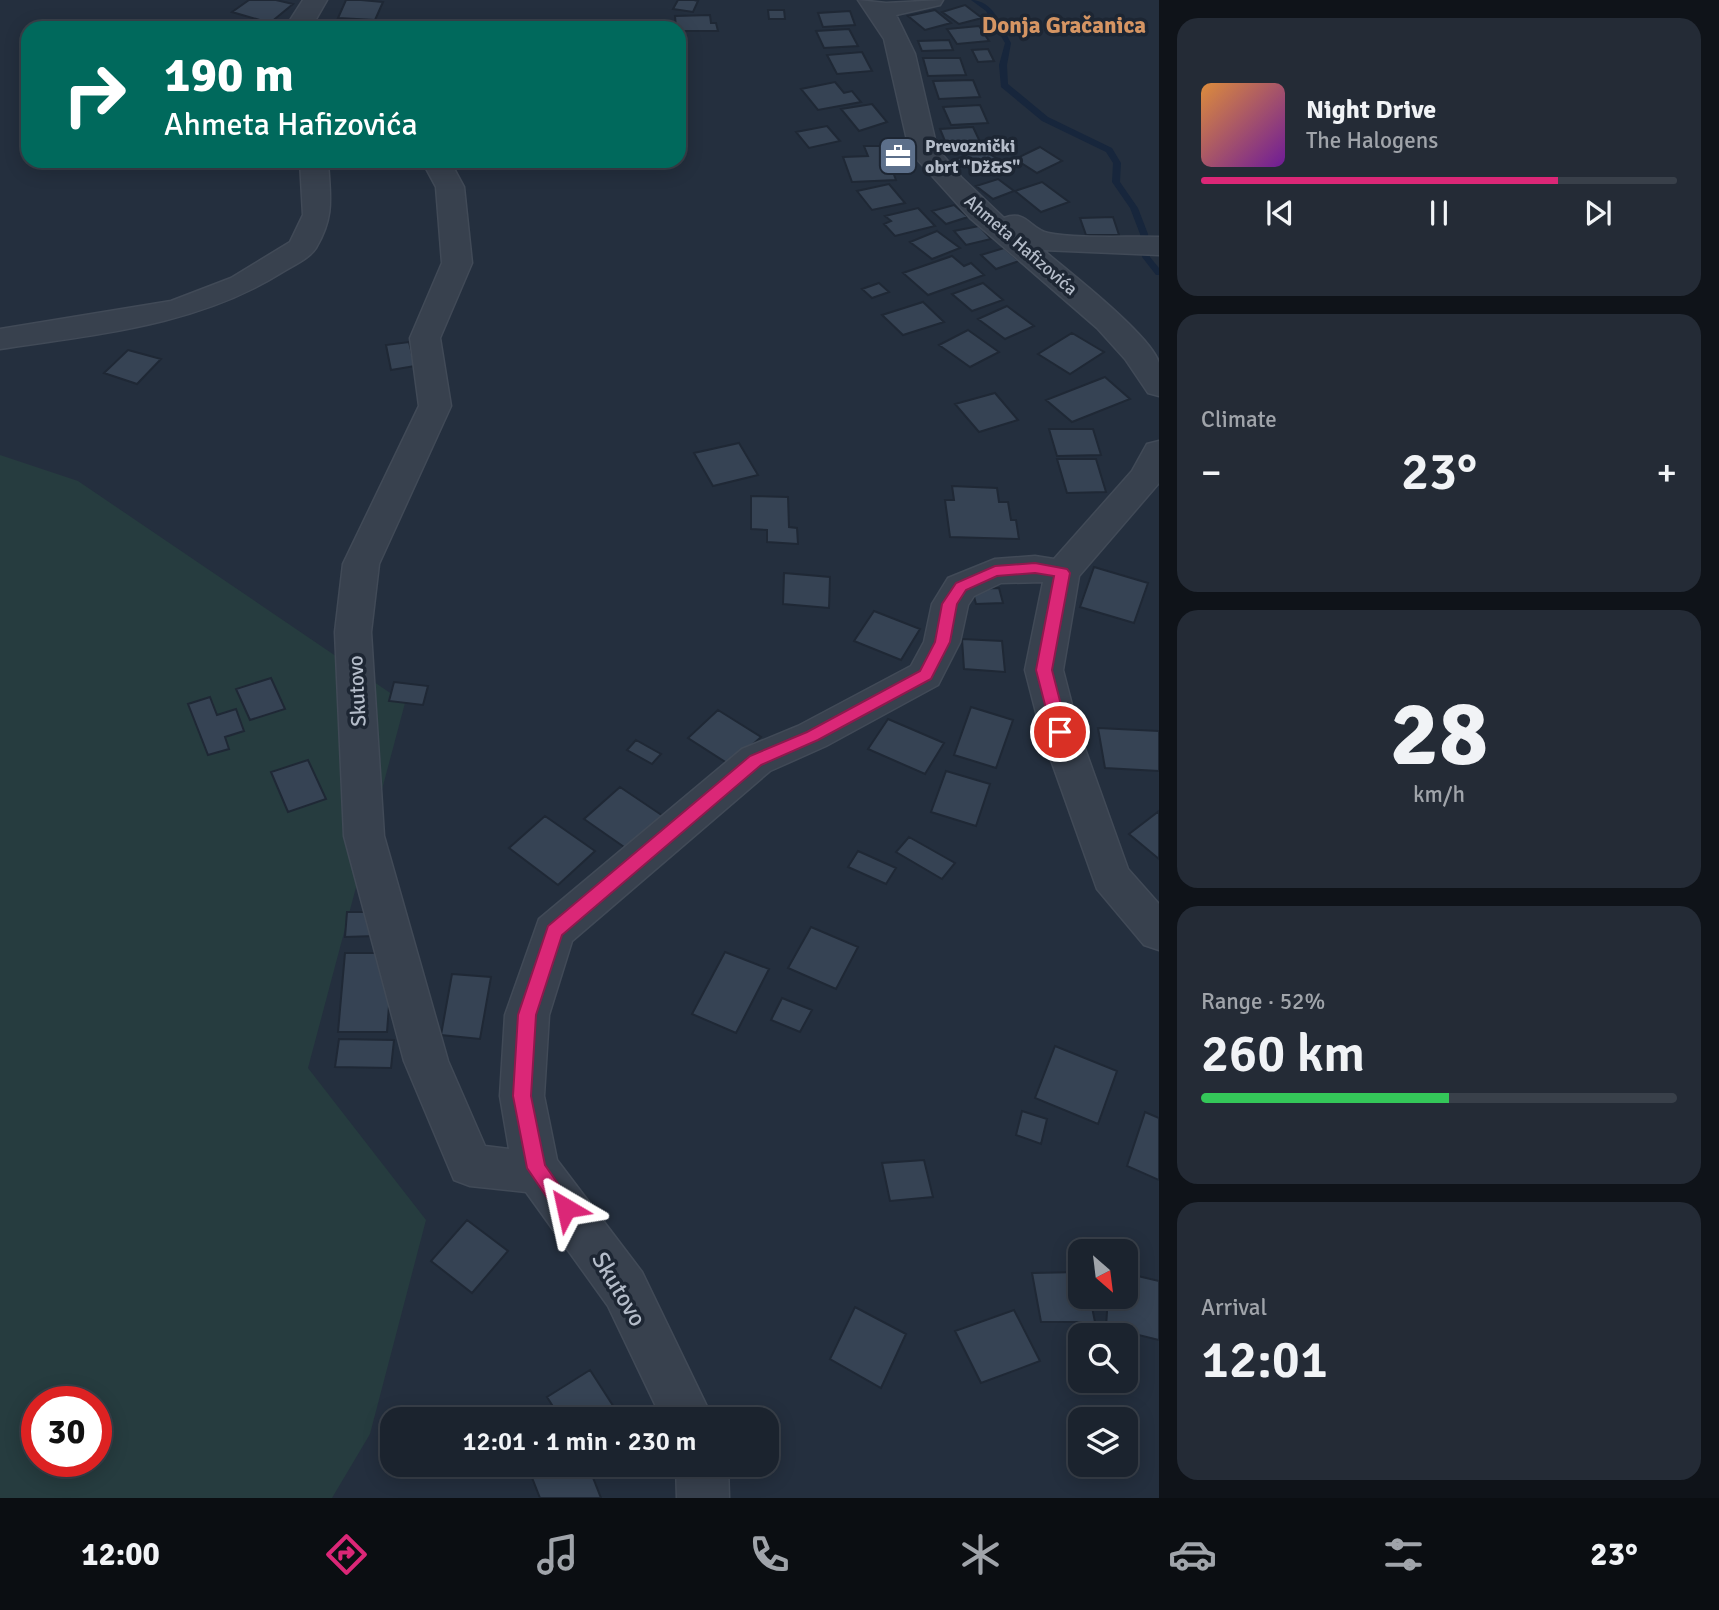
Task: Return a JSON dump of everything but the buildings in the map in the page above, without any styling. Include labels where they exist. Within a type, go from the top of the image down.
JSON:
[{"type":"street","points":[[302,21],[315,0]]},
{"type":"street","name":"Ahmeta Hafizovića","points":[[931,0],[876,6],[901,45],[923,149],[967,197],[1107,321],[1143,357],[1159,386]]},
{"type":"street","points":[[0,339],[121,321],[179,309],[242,284],[302,247],[317,215],[314,168]]},
{"type":"street","name":"Skutovo","points":[[440,168],[450,187],[457,263],[425,338],[435,406],[361,564],[353,632],[365,836],[426,1061],[470,1165],[522,1172],[536,1168]]},
{"type":"street","name":"Ahmeta Hafizovića","points":[[967,197],[1008,217],[1159,339]]},
{"type":"street","points":[[1038,241],[1159,246]]},
{"type":"street","points":[[1159,452],[1146,477],[1062,573],[1044,670],[1057,719],[1111,877],[1159,933]]},
{"type":"street","name":"Skutovo","points":[[682,1407],[625,1289],[536,1168],[522,1096],[527,1015],[554,931],[756,760],[812,736],[925,675],[942,642],[950,604],[961,587],[995,571],[1035,568],[1062,573]]},
{"type":"street","points":[[702,1477],[703,1498]]},
{"type":"green space","points":[[0,455],[78,481],[405,703],[308,1068],[426,1220],[370,1434],[332,1498],[0,1498]]},
{"type":"waterway","points":[[974,0],[989,10],[1008,43],[1003,65],[1004,85],[1045,119],[1109,150],[1117,163],[1116,182],[1134,208],[1144,234],[1146,257],[1159,273]]},
{"type":"place","name":"Prevoznički obrt \"Dž&S\"","points":[[898,156]]},
{"type":"district","name":"Donja Gračanica","points":[[1064,25]]},
{"type":"route","points":[[566,1208],[536,1168],[522,1096],[527,1015],[554,931],[756,760],[812,736],[925,675],[942,642],[950,604],[961,587],[995,571],[1035,568],[1062,573],[1044,670],[1060,732]]}]
